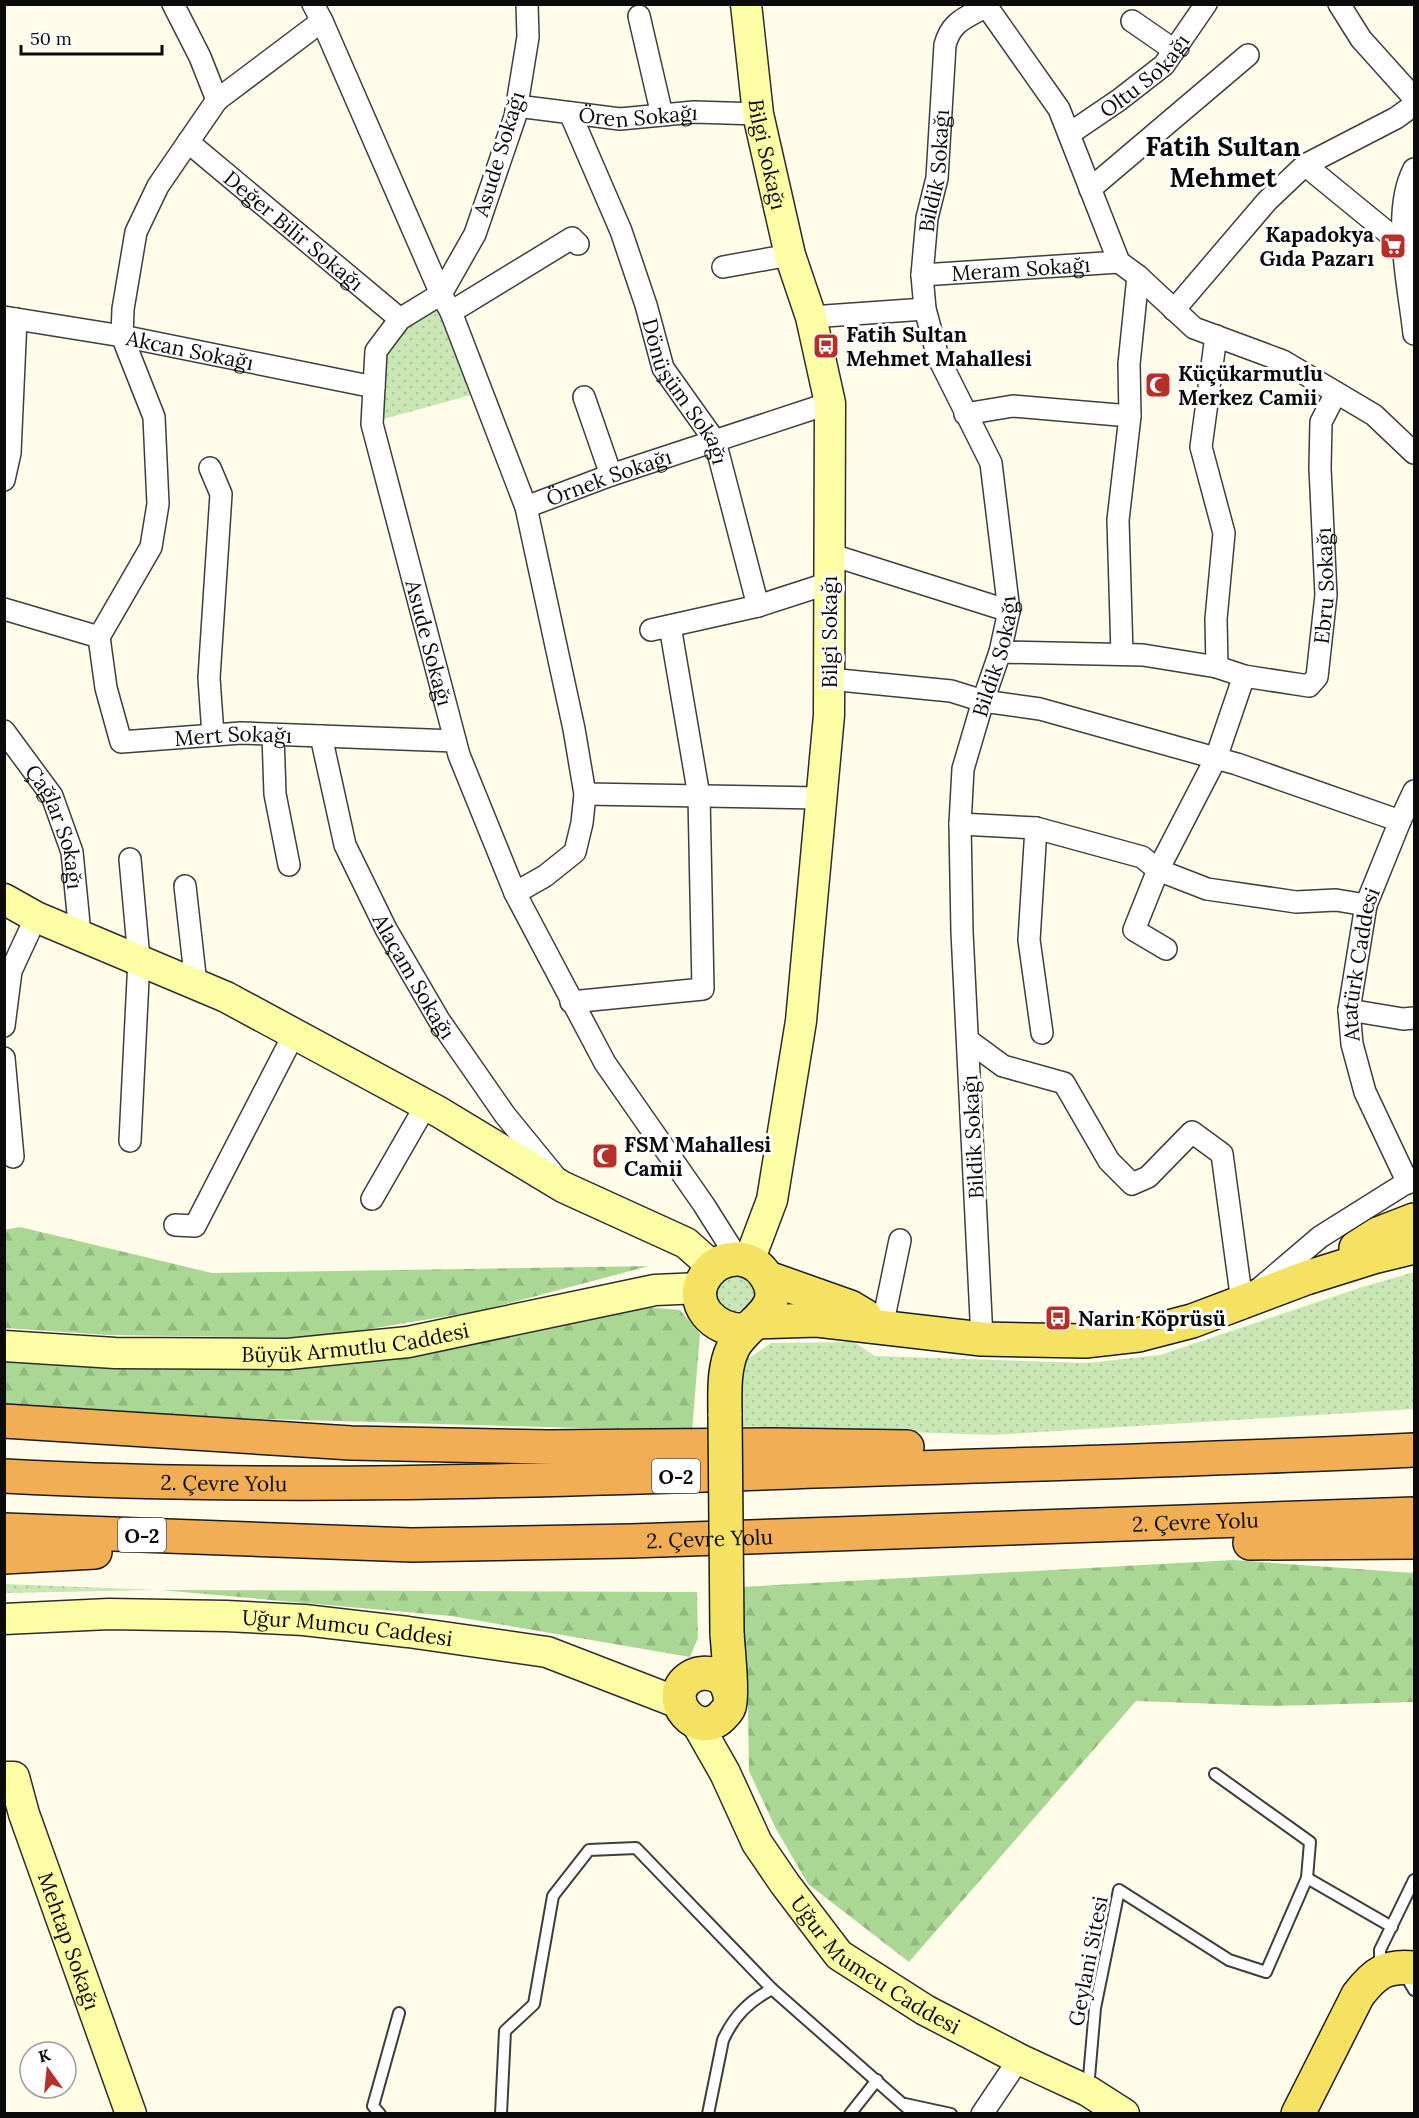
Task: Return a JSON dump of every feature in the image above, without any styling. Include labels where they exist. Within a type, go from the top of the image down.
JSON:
[{"type":"highway","points":[[4,1421],[351,1443],[548,1447],[773,1445],[1347,1453]]},
{"type":"highway","name":"2. Çevre Yolu","points":[[4,1476],[319,1483],[499,1480],[688,1476],[1414,1450]]},
{"type":"highway","name":"2. Çevre Yolu","points":[[4,1530],[412,1545],[631,1541],[1414,1514]]},
{"type":"highway","points":[[4,1557],[280,1540]]},
{"type":"highway","points":[[631,1541],[933,1548],[1414,1542]]},
{"type":"main road","points":[[1306,1278],[1378,1234],[1414,1220]]},
{"type":"main road","points":[[734,1270],[702,1307],[714,1322],[736,1331],[752,1326],[817,1320],[982,1339],[1085,1341],[1138,1335],[1192,1322],[1306,1278],[1414,1247]]},
{"type":"main road","points":[[715,1415],[733,1348],[766,1314],[770,1303],[771,1290],[734,1270]]},
{"type":"main road","points":[[734,1270],[850,1307],[882,1327]]},
{"type":"main road","points":[[690,1694],[713,1722],[720,1719],[730,1701],[717,1632],[715,1415],[707,1371],[714,1322]]},
{"type":"main road","points":[[690,1694],[717,1632]]},
{"type":"main road","points":[[690,1694],[707,1673],[725,1682],[730,1701]]},
{"type":"main road","points":[[1298,2114],[1358,1995],[1369,1981],[1402,1974]]},
{"type":"street","points":[[173,4],[200,57],[217,100]]},
{"type":"street","name":"Asude Sokağı","points":[[527,4],[528,37],[515,117],[475,234],[446,303],[400,319],[376,351],[372,424],[459,755],[515,893],[605,1064],[704,1205],[734,1270]]},
{"type":"street","name":"Bilgi Sokağı","points":[[734,1270],[772,1200],[801,1021],[829,714],[830,403],[811,316],[790,255],[758,114],[746,4]]},
{"type":"street","name":"Oltu Sokağı","points":[[1069,134],[1119,100],[1164,65],[1206,4]]},
{"type":"street","points":[[1339,4],[1361,39],[1414,98]]},
{"type":"street","points":[[985,6],[1059,109],[1119,262],[1138,276],[1194,328],[1283,361],[1374,415],[1414,453]]},
{"type":"street","name":"Bildik Sokağı","points":[[982,1339],[962,932],[960,824],[963,769],[1000,652],[1009,610],[991,463],[938,357],[925,309],[922,275],[927,218],[937,178],[945,45],[948,33],[956,23],[985,6]]},
{"type":"street","points":[[4,609],[99,636],[151,547],[158,504],[154,417],[122,336],[123,309],[136,232],[158,186],[217,100],[317,13],[446,303],[526,507],[574,729],[585,794],[582,823],[575,852],[545,876],[515,893]]},
{"type":"street","points":[[639,16],[662,115]]},
{"type":"street","points":[[1132,21],[1174,50]]},
{"type":"street","points":[[1090,189],[1248,56]]},
{"type":"street","points":[[1174,310],[1267,201],[1305,165],[1396,118],[1414,105]]},
{"type":"street","name":"Ören Sokağı","points":[[517,106],[620,119],[694,112],[758,114]]},
{"type":"street","name":"Dönüşüm Sokağı","points":[[570,113],[621,231],[646,305],[663,369],[715,441],[758,606]]},
{"type":"street","name":"Değer Bilir Sokağı","points":[[188,142],[400,319]]},
{"type":"street","points":[[1305,165],[1404,246]]},
{"type":"street","points":[[1414,169],[1402,211],[1414,334]]},
{"type":"street","points":[[446,303],[572,238],[578,244]]},
{"type":"street","points":[[723,267],[790,255]]},
{"type":"street","name":"Meram Sokağı","points":[[922,275],[1119,262]]},
{"type":"street","points":[[1122,654],[1118,520],[1130,416],[1129,364],[1138,276]]},
{"type":"street","points":[[811,316],[925,309]]},
{"type":"street","points":[[4,480],[10,453],[10,318]]},
{"type":"street","name":"Akcan Sokağı","points":[[10,318],[122,336],[374,387]]},
{"type":"street","points":[[1216,336],[1201,447],[1224,533],[1216,619],[1217,667]]},
{"type":"street","name":"Ebru Sokağı","points":[[1000,652],[1143,655],[1217,667],[1244,676],[1309,686],[1317,677],[1326,595],[1320,468],[1321,422],[1336,393]]},
{"type":"street","points":[[584,398],[611,475]]},
{"type":"street","name":"Örnek Sokağı","points":[[526,507],[611,475],[830,403]]},
{"type":"street","points":[[965,414],[1013,406],[1130,416]]},
{"type":"street","points":[[210,468],[221,494],[208,678],[213,735]]},
{"type":"street","points":[[571,1002],[703,990],[699,796],[661,628],[758,606],[829,568],[1009,610]]},
{"type":"street","name":"Mert Sokağı","points":[[99,636],[106,688],[120,742],[241,733],[455,741]]},
{"type":"street","points":[[1166,949],[1134,930],[1158,870],[1216,758],[1244,676]]},
{"type":"street","points":[[829,679],[951,691],[983,701],[1040,709],[1216,758],[1400,821]]},
{"type":"street","name":"Çağlar Sokağı","points":[[4,731],[52,796],[72,852],[80,934]]},
{"type":"street","points":[[273,735],[275,794],[289,865]]},
{"type":"street","name":"Alaçam Sokağı","points":[[321,736],[345,845],[386,929],[439,1020],[505,1115],[563,1187]]},
{"type":"street","name":"Atatürk Caddesi","points":[[1242,1302],[1320,1237],[1411,1181],[1365,1092],[1352,1044],[1349,1010],[1366,905],[1414,791]]},
{"type":"street","points":[[585,794],[820,798]]},
{"type":"street","points":[[960,824],[1036,828],[1142,857],[1158,870],[1207,889],[1296,902],[1336,900],[1366,905]]},
{"type":"street","points":[[1036,828],[1029,940],[1042,1033]]},
{"type":"street","points":[[130,859],[140,959],[130,1141]]},
{"type":"street","points":[[185,886],[196,984]]},
{"type":"street","points":[[4,900],[36,917],[226,997],[426,1105],[563,1187],[686,1243],[734,1270]]},
{"type":"street","points":[[4,1026],[11,971],[36,917]]},
{"type":"street","points":[[1349,1010],[1403,1019],[1414,1018]]},
{"type":"street","points":[[175,1225],[195,1226],[294,1034]]},
{"type":"street","points":[[969,1041],[1003,1066],[1064,1083],[1109,1161],[1132,1184],[1148,1177],[1192,1132],[1222,1154],[1242,1302]]},
{"type":"street","points":[[4,1058],[13,1157]]},
{"type":"street","points":[[372,1199],[426,1105]]},
{"type":"street","points":[[882,1327],[900,1240]]},
{"type":"street","name":"Büyük Armutlu Caddesi","points":[[4,1346],[115,1353],[288,1354],[408,1342],[655,1290],[734,1270]]},
{"type":"street","name":"Uğur Mumcu Caddesi","points":[[4,1619],[109,1614],[304,1620],[547,1652],[690,1694],[757,1843],[839,1955],[924,2010],[1019,2059],[1088,2102],[1124,2114]]},
{"type":"street","points":[[725,1773],[730,1701]]},
{"type":"street","name":"Mehtap Sokağı","points":[[4,1778],[14,1777],[24,1814],[131,2114]]},
{"type":"street","points":[[982,2114],[1019,2059]]},
{"type":"lane","name":"Geylani Sitesi","points":[[1088,2102],[1095,2008],[1119,1890],[1229,1960],[1266,1972],[1307,1878],[1310,1842],[1215,1774]]},
{"type":"lane","points":[[501,2114],[505,2031],[534,2004],[554,1896],[589,1850],[636,1848],[772,1989],[914,2114]]},
{"type":"lane","points":[[1307,1878],[1392,1926]]},
{"type":"lane","points":[[1402,1974],[1380,1950],[1414,1880]]},
{"type":"lane","points":[[708,2114],[723,2040],[728,2029],[750,2002],[772,1989]]},
{"type":"lane","points":[[380,2114],[373,2106],[399,2013]]},
{"type":"lane","points":[[850,2114],[878,2080]]},
{"type":"lane","points":[[905,2104],[951,2114]]},
{"type":"green space","points":[[434,304],[475,394],[380,420],[385,353],[410,318]]},
{"type":"green space","points":[[20,1227],[212,1273],[649,1266],[484,1310],[315,1338],[108,1335],[5,1328],[4,1230]]},
{"type":"green space","points":[[1414,1272],[1414,1409],[993,1435],[737,1426],[739,1365],[771,1343],[854,1342],[875,1356],[1087,1363],[1160,1355],[1359,1288]]},
{"type":"green space","points":[[735,1274],[748,1280],[754,1293],[748,1306],[735,1312],[722,1306],[716,1293],[722,1280]]},
{"type":"green space","points":[[645,1307],[680,1310],[700,1334],[692,1431],[78,1414],[5,1407],[4,1357],[180,1367]]},
{"type":"green space","points":[[1233,1560],[1414,1573],[1414,1702],[1274,1706],[1136,1701],[909,1962],[808,1884],[775,1827],[749,1771],[741,1587]]},
{"type":"green space","points":[[5,1584],[160,1590],[5,1593]]},
{"type":"green space","points":[[160,1590],[697,1592],[698,1638],[690,1657],[451,1616]]},
{"type":"place","name":"Kapadokya Gıda Pazarı","points":[[1393,246]]},
{"type":"place","name":"Fatih Sultan Mehmet Mahallesi","points":[[826,346]]},
{"type":"place","name":"Küçükarmutlu Merkez Camii","points":[[1158,385]]},
{"type":"place","name":"FSM Mahallesi Camii","points":[[605,1156]]},
{"type":"place","name":"Narin Köprüsü","points":[[1058,1318]]},
{"type":"district","name":"Fatih Sultan Mehmet","points":[[1223,162]]}]
